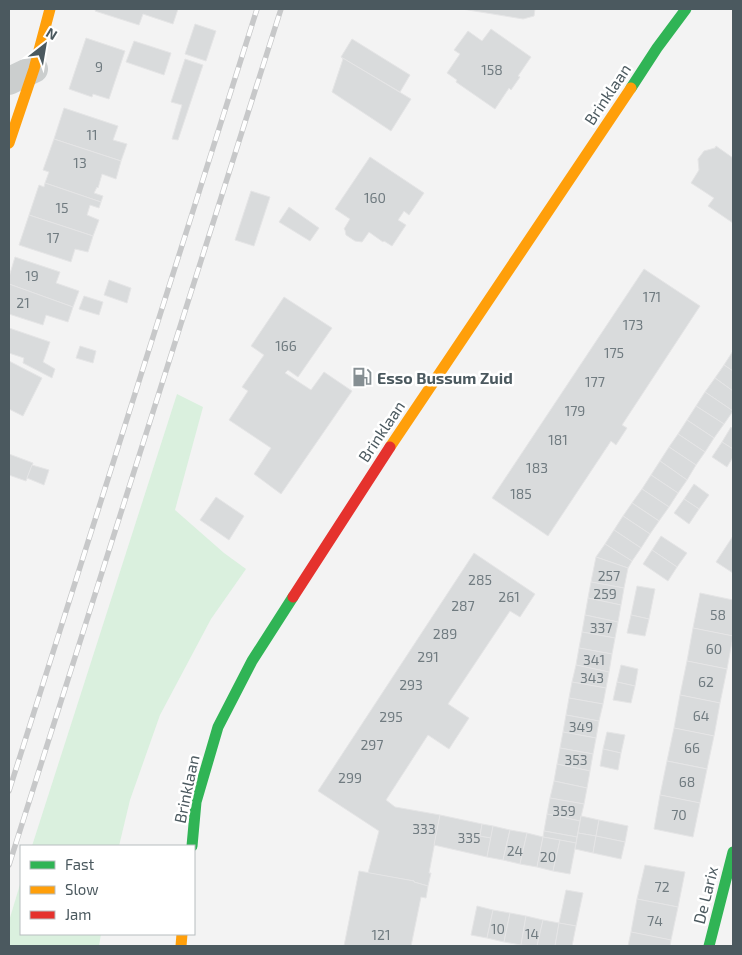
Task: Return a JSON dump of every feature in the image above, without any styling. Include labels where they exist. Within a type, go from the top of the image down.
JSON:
[{"type":"main road","points":[[9,143],[34,70],[50,9]]},
{"type":"main road","name":"Brinklaan","points":[[192,845],[196,802],[218,728],[252,661],[383,457],[657,48],[686,9]]},
{"type":"main road","name":"De Larix","points":[[709,946],[733,852]]},
{"type":"street","points":[[9,81],[34,70]]},
{"type":"green space","points":[[177,394],[203,407],[175,510],[224,553],[246,569],[211,619],[160,715],[130,800],[119,845],[32,845]]},
{"type":"green space","points":[[20,884],[20,935],[101,935],[99,946],[9,946],[9,921]]},
{"type":"building","points":[[96,9],[178,9],[173,24],[143,14],[139,25],[95,11]]},
{"type":"building","points":[[462,9],[535,9],[534,16],[523,19]]},
{"type":"building","points":[[195,24],[216,31],[206,61],[185,54]]},
{"type":"building","points":[[491,29],[531,57],[511,90],[509,88],[495,109],[456,82],[457,80],[447,73],[460,54],[454,50],[468,31],[482,41]]},
{"type":"building","points":[[86,38],[125,51],[109,99],[93,94],[92,97],[69,89]]},
{"type":"building","points":[[352,39],[410,75],[400,92],[341,57]]},
{"type":"building","points":[[134,41],[171,53],[164,75],[126,62]]},
{"type":"building","points":[[341,57],[411,99],[391,131],[332,92],[343,59]]},
{"type":"building","points":[[185,59],[203,65],[178,140],[172,139],[182,105],[171,102]]},
{"type":"building","points":[[64,108],[118,126],[113,140],[127,144],[121,161],[54,139]]},
{"type":"building","points":[[54,139],[121,161],[116,179],[102,174],[98,188],[94,193],[103,196],[101,202],[45,183],[49,172],[43,170]]},
{"type":"building","points":[[716,146],[733,158],[733,223],[708,206],[714,198],[691,183],[699,170],[698,159],[704,151]]},
{"type":"building","points":[[370,157],[424,193],[409,215],[404,211],[398,220],[406,225],[392,246],[369,232],[362,242],[355,241],[346,235],[344,229],[350,219],[335,209]]},
{"type":"building","points":[[45,183],[101,202],[99,208],[90,205],[87,215],[99,220],[93,236],[29,215],[39,185],[44,187]]},
{"type":"building","points":[[251,191],[270,197],[254,246],[235,240]]},
{"type":"building","points":[[289,207],[319,228],[310,241],[279,222]]},
{"type":"building","points":[[29,215],[93,236],[88,252],[75,249],[71,262],[19,245]]},
{"type":"building","points":[[15,257],[60,272],[56,283],[79,291],[73,307],[9,284],[9,277]]},
{"type":"building","points":[[644,269],[700,306],[622,425],[627,428],[616,445],[611,441],[548,536],[492,498]]},
{"type":"building","points":[[109,280],[131,288],[127,303],[104,295]]},
{"type":"building","points":[[9,284],[73,307],[68,322],[46,315],[43,325],[9,314]]},
{"type":"building","points":[[84,296],[103,302],[99,315],[79,309]]},
{"type":"building","points":[[284,297],[332,328],[298,377],[288,370],[285,373],[311,390],[324,372],[352,391],[281,494],[254,474],[271,448],[229,420],[248,391],[242,387],[264,355],[251,346]]},
{"type":"building","points":[[9,328],[50,342],[43,362],[55,369],[52,378],[23,363],[24,358],[9,353]]},
{"type":"building","points":[[80,346],[96,351],[93,363],[76,358]]},
{"type":"building","points":[[733,351],[733,371],[724,365]]},
{"type":"building","points":[[9,361],[42,378],[23,416],[9,409]]},
{"type":"building","points":[[724,365],[733,371],[733,391],[715,378]]},
{"type":"building","points":[[715,378],[733,391],[733,411],[705,392]]},
{"type":"building","points":[[705,392],[733,411],[724,424],[696,406]]},
{"type":"building","points":[[696,406],[724,424],[714,438],[687,420]]},
{"type":"building","points":[[687,420],[714,438],[705,452],[678,434]]},
{"type":"building","points":[[731,427],[733,429],[733,449],[722,442]]},
{"type":"building","points":[[678,434],[705,452],[696,465],[669,447]]},
{"type":"building","points":[[722,442],[733,449],[733,457],[727,467],[712,457]]},
{"type":"building","points":[[669,447],[696,465],[687,480],[660,461]]},
{"type":"building","points":[[9,454],[33,463],[26,481],[9,475]]},
{"type":"building","points":[[660,461],[687,480],[678,493],[651,475]]},
{"type":"building","points":[[32,465],[49,470],[44,485],[27,478]]},
{"type":"building","points":[[651,475],[678,493],[669,507],[642,489]]},
{"type":"building","points":[[694,484],[709,495],[699,509],[684,499]]},
{"type":"building","points":[[642,489],[669,507],[659,521],[632,503]]},
{"type":"building","points":[[216,497],[244,516],[229,540],[200,520]]},
{"type":"building","points":[[684,499],[699,509],[689,524],[674,513]]},
{"type":"building","points":[[632,503],[659,521],[650,534],[623,516]]},
{"type":"building","points":[[623,516],[650,534],[641,548],[614,530]]},
{"type":"building","points":[[614,530],[641,548],[632,561],[605,544]]},
{"type":"building","points":[[661,536],[687,553],[677,567],[652,550]]},
{"type":"building","points":[[733,536],[733,573],[716,562]]},
{"type":"building","points":[[605,544],[632,561],[628,568],[596,557]]},
{"type":"building","points":[[652,550],[677,567],[668,581],[643,564]]},
{"type":"building","points":[[474,553],[535,594],[520,617],[510,611],[448,704],[469,718],[449,749],[428,735],[386,800],[395,807],[440,815],[428,886],[414,881],[368,873],[379,831],[318,791]]},
{"type":"building","points":[[596,557],[628,568],[624,588],[591,582]]},
{"type":"building","points":[[591,582],[624,588],[621,605],[588,598]]},
{"type":"building","points":[[637,586],[655,589],[649,619],[631,615]]},
{"type":"building","points":[[700,593],[733,600],[733,636],[693,628]]},
{"type":"building","points":[[588,598],[621,605],[618,622],[585,615]]},
{"type":"building","points":[[585,615],[618,622],[615,638],[582,632]]},
{"type":"building","points":[[631,615],[649,619],[645,636],[627,633]]},
{"type":"building","points":[[693,628],[733,636],[727,669],[687,661]]},
{"type":"building","points":[[582,632],[615,638],[612,654],[579,648]]},
{"type":"building","points":[[579,648],[612,654],[609,672],[576,665]]},
{"type":"building","points":[[687,661],[727,669],[720,703],[680,695]]},
{"type":"building","points":[[576,665],[609,672],[606,688],[572,682]]},
{"type":"building","points":[[621,665],[638,669],[635,686],[617,682]]},
{"type":"building","points":[[572,682],[606,688],[603,704],[569,698]]},
{"type":"building","points":[[617,682],[635,686],[631,703],[613,700]]},
{"type":"building","points":[[680,695],[720,703],[714,736],[674,728]]},
{"type":"building","points":[[569,698],[603,704],[599,721],[566,715]]},
{"type":"building","points":[[566,715],[599,721],[596,738],[563,732]]},
{"type":"building","points":[[674,728],[714,736],[707,769],[667,761]]},
{"type":"building","points":[[563,732],[596,738],[593,754],[560,748]]},
{"type":"building","points":[[607,732],[625,735],[621,753],[603,749]]},
{"type":"building","points":[[560,748],[593,754],[590,771],[557,764]]},
{"type":"building","points":[[603,749],[621,753],[618,770],[600,766]]},
{"type":"building","points":[[667,761],[707,769],[700,803],[660,795]]},
{"type":"building","points":[[557,764],[590,771],[587,788],[554,781]]},
{"type":"building","points":[[554,781],[587,788],[584,804],[550,798]]},
{"type":"building","points":[[660,795],[700,803],[693,837],[654,829]]},
{"type":"building","points":[[550,798],[584,804],[580,821],[547,814]]},
{"type":"building","points":[[547,814],[580,821],[577,837],[544,831]]},
{"type":"building","points":[[440,815],[482,824],[480,836],[491,838],[487,857],[434,845]]},
{"type":"building","points":[[581,816],[599,820],[596,836],[578,833]]},
{"type":"building","points":[[599,820],[628,826],[625,842],[596,836]]},
{"type":"building","points":[[482,824],[493,826],[491,838],[480,836]]},
{"type":"building","points":[[493,826],[510,830],[503,860],[487,857]]},
{"type":"building","points":[[510,830],[527,833],[520,864],[503,860]]},
{"type":"building","points":[[544,831],[577,837],[576,843],[543,837]]},
{"type":"building","points":[[527,833],[543,837],[537,867],[520,864]]},
{"type":"building","points":[[578,833],[596,836],[593,853],[575,849]]},
{"type":"building","points":[[596,836],[625,842],[621,859],[593,853]]},
{"type":"building","points":[[543,837],[560,840],[553,871],[537,867]]},
{"type":"building","points":[[560,840],[576,843],[570,874],[553,871]]},
{"type":"building","points":[[645,865],[685,872],[678,907],[637,899]]},
{"type":"building","points":[[359,871],[414,881],[428,886],[426,898],[421,897],[411,946],[344,946]]},
{"type":"building","points":[[566,890],[583,893],[576,926],[559,923]]},
{"type":"building","points":[[637,899],[678,907],[671,940],[631,932]]},
{"type":"building","points":[[477,906],[493,910],[487,938],[471,935]]},
{"type":"building","points":[[493,910],[510,913],[504,942],[487,938]]},
{"type":"building","points":[[510,913],[526,916],[521,945],[504,942]]},
{"type":"building","points":[[526,916],[543,920],[537,946],[521,945]]},
{"type":"building","points":[[543,920],[559,923],[555,946],[537,946]]},
{"type":"building","points":[[559,923],[576,926],[572,946],[555,946]]},
{"type":"building","points":[[631,932],[671,940],[670,946],[628,946]]},
{"type":"railway","points":[[9,791],[257,9]]},
{"type":"railway","points":[[9,865],[281,9]]},
{"type":"traffic: fast","points":[[631,88],[657,48],[686,9]]},
{"type":"traffic: fast","points":[[192,845],[196,802],[218,727],[252,661],[293,597]]},
{"type":"traffic: fast","points":[[709,946],[733,852]]},
{"type":"traffic: slow","points":[[9,143],[34,69],[50,9]]},
{"type":"traffic: slow","points":[[390,447],[631,88]]},
{"type":"traffic: slow","points":[[181,946],[182,935]]},
{"type":"traffic: jam","points":[[293,597],[390,447]]},
{"type":"place","name":"Esso Bussum Zuid","points":[[362,377]]}]
